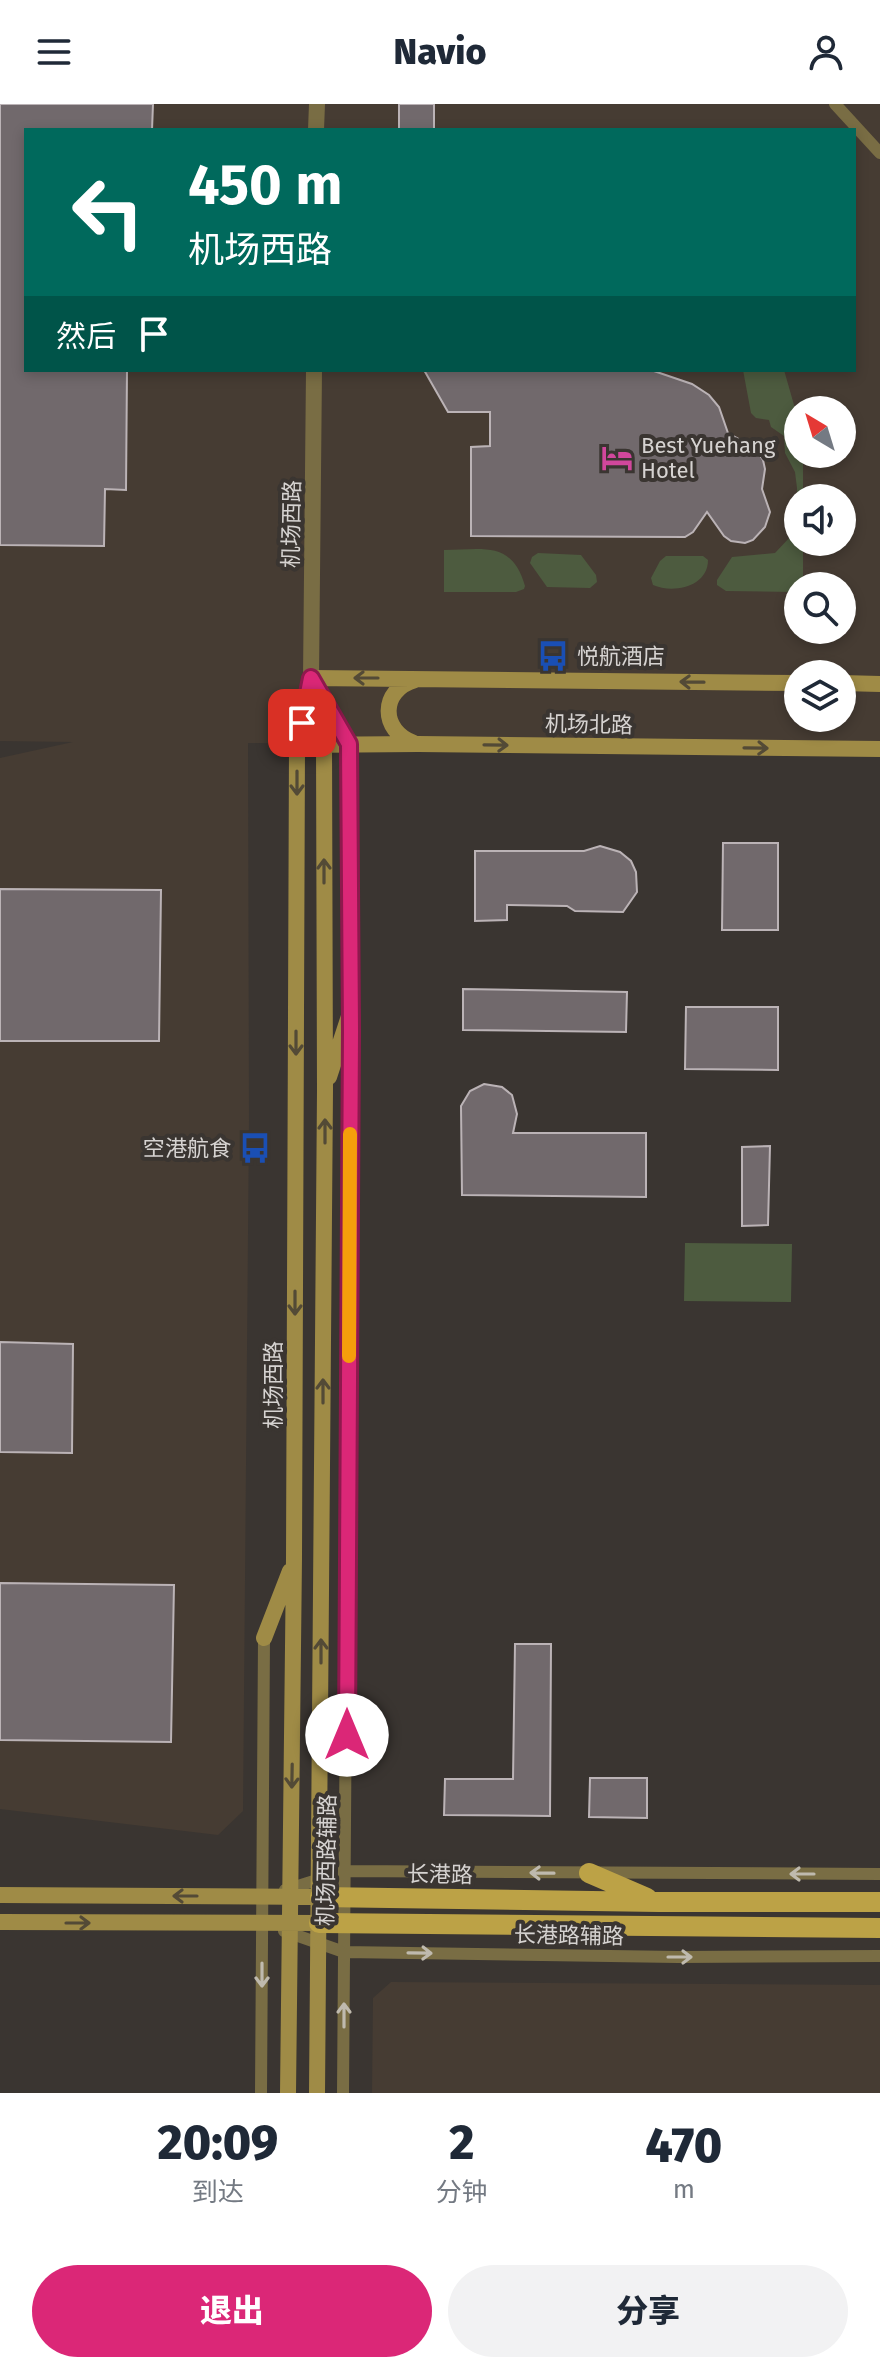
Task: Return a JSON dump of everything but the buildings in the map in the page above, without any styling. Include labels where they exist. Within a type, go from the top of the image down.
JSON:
[{"type":"main road","name":"机场北路","points":[[311,678],[784,683]]},
{"type":"main road","name":"机场西路","points":[[311,678],[324,744],[325,1090],[317,2093]]},
{"type":"main road","name":"机场西路","points":[[288,2093],[294,1558],[297,745],[311,678]]},
{"type":"main road","points":[[418,744],[402,739],[392,726],[388,710],[393,695],[404,683],[420,679]]},
{"type":"main road","points":[[856,683],[880,684]]},
{"type":"main road","name":"机场北路","points":[[297,745],[880,749]]},
{"type":"main road","points":[[325,1090],[351,1010]]},
{"type":"main road","points":[[264,1638],[294,1558]]},
{"type":"main road","points":[[589,1873],[659,1902]]},
{"type":"main road","name":"长港路","points":[[0,1895],[263,1897],[320,1888],[346,1896],[659,1902],[880,1902]]},
{"type":"main road","points":[[0,1922],[262,1924],[319,1933],[345,1924],[880,1928]]},
{"type":"street","points":[[316,128],[317,104]]},
{"type":"street","points":[[835,104],[880,153]]},
{"type":"street","name":"机场西路","points":[[311,678],[314,372]]},
{"type":"street","name":"机场西路辅路","points":[[311,678],[349,744],[351,1010],[343,2093]]},
{"type":"street","points":[[261,2093],[264,1638]]},
{"type":"street","points":[[320,1888],[346,1871],[880,1874]]},
{"type":"street","name":"长港路辅路","points":[[319,1933],[344,1952],[678,1957],[880,1956]]},
{"type":"shaded area","points":[[0,104],[880,104],[880,752],[248,743],[249,1121],[243,1811],[218,1835],[0,1809],[0,758],[73,742],[0,741]]},
{"type":"shaded area","points":[[391,1982],[880,1985],[880,2093],[372,2093],[373,1998]]},
{"type":"green space","points":[[743,372],[785,372],[791,396],[784,396],[784,436],[771,427],[769,420],[756,418],[751,413]]},
{"type":"green space","points":[[793,468],[803,468],[803,484],[796,484]]},
{"type":"green space","points":[[784,543],[784,556],[803,556],[803,572],[784,572],[784,592],[726,591],[717,585],[732,557],[775,553]]},
{"type":"green space","points":[[483,549],[504,554],[519,571],[524,589],[516,592],[444,592],[444,550]]},
{"type":"green space","points":[[538,553],[581,555],[596,575],[597,582],[590,588],[547,587],[530,563]]},
{"type":"green space","points":[[666,556],[703,556],[708,560],[702,577],[696,582],[670,589],[653,585],[651,578]]},
{"type":"green space","points":[[685,1243],[792,1244],[791,1302],[684,1301]]},
{"type":"slow traffic","points":[[349,1356],[350,1134]]},
{"type":"place","name":"Best Yuehang Hotel","points":[[617,458]]},
{"type":"place","name":"悦航酒店","points":[[553,656]]},
{"type":"place","name":"空港航食","points":[[255,1148]]},
{"type":"route","points":[[302,723],[311,678],[349,744],[351,1031],[347,1735]]}]
